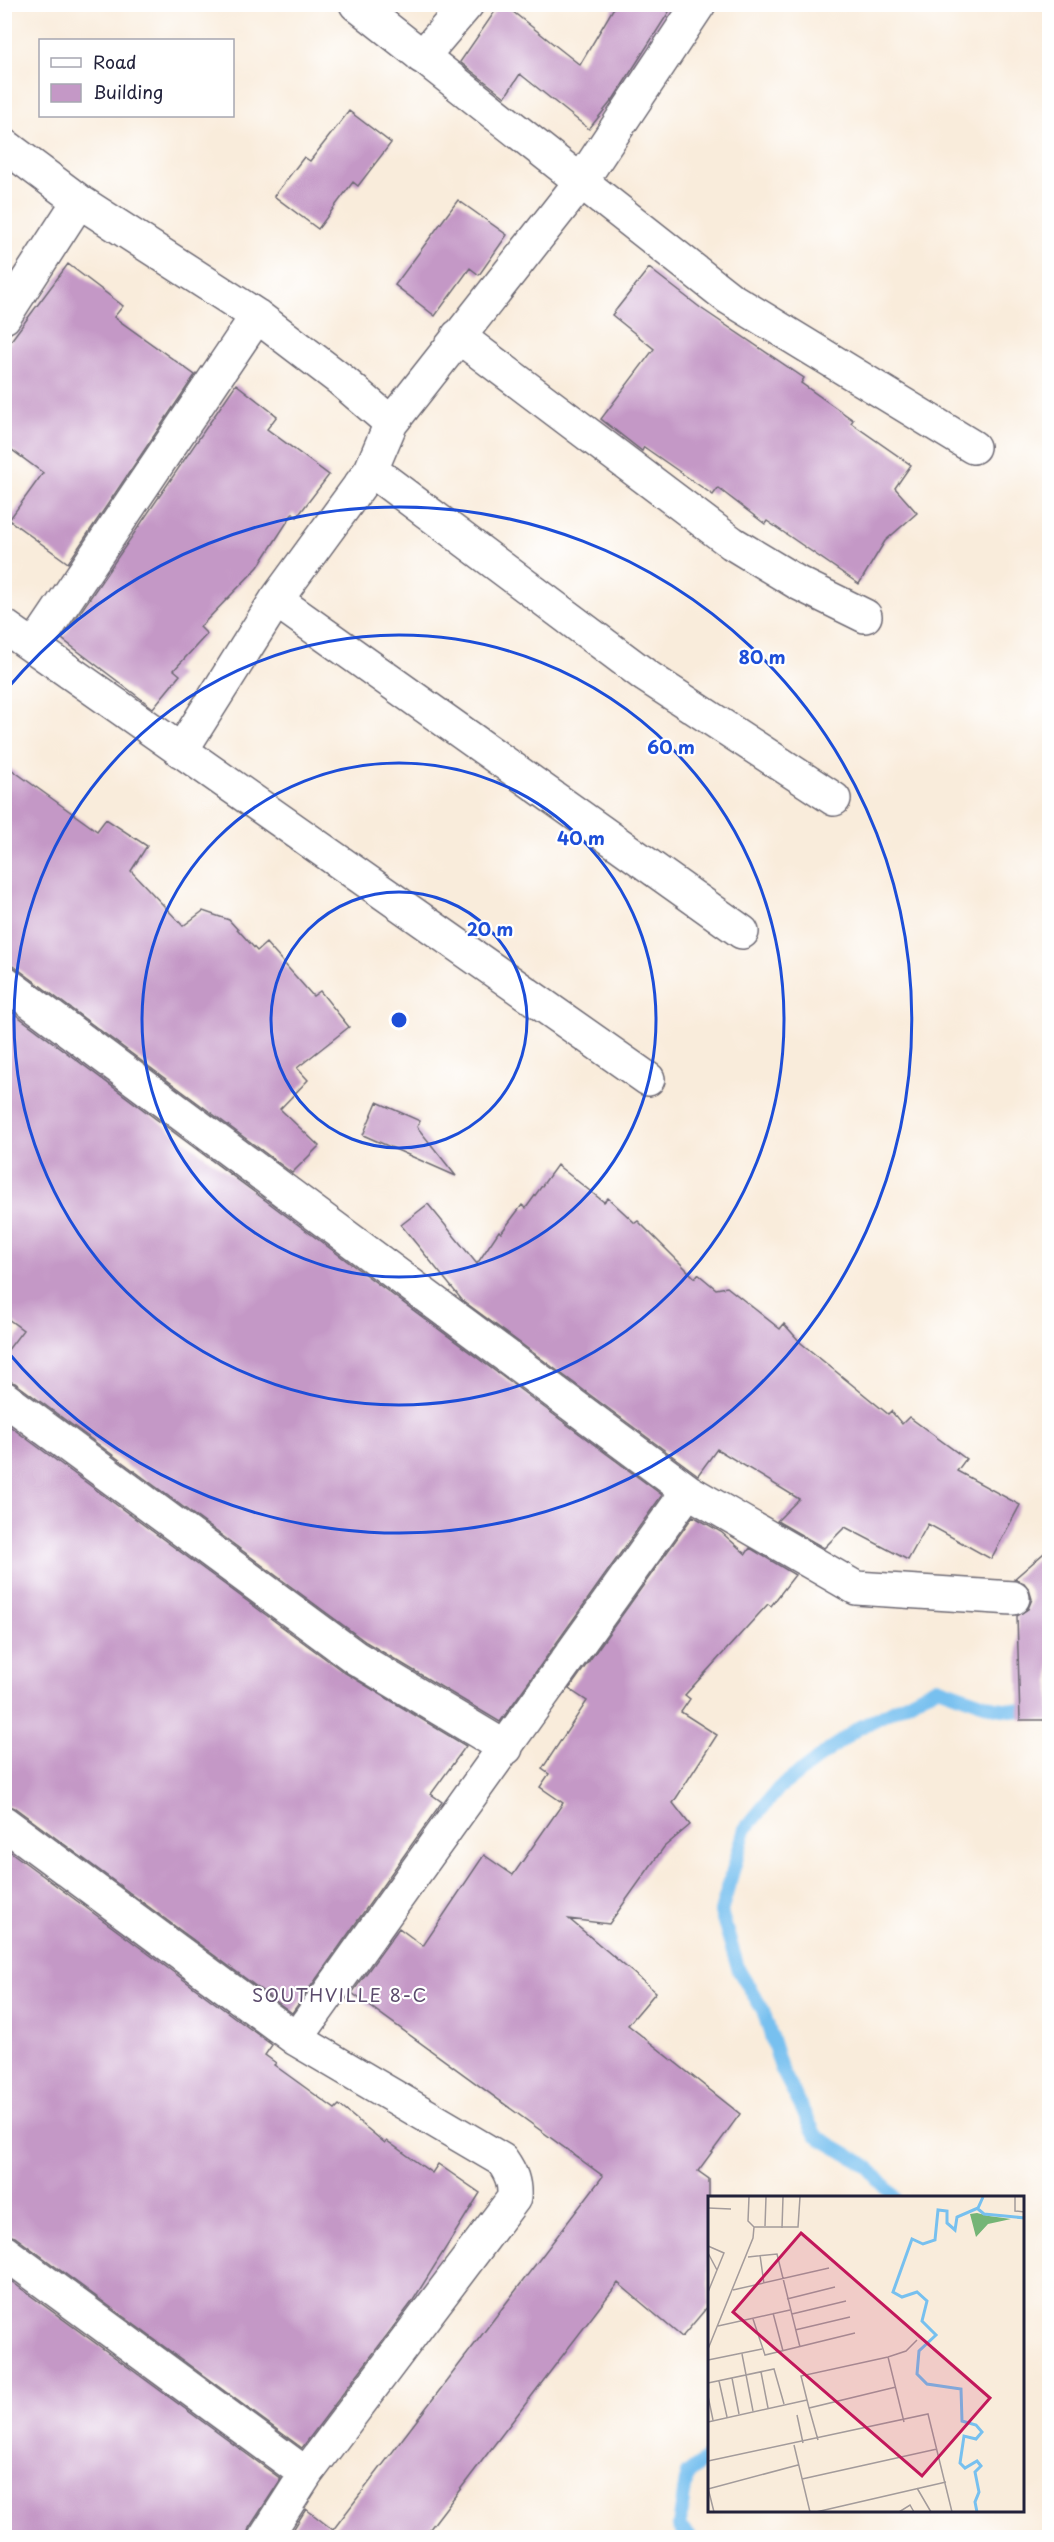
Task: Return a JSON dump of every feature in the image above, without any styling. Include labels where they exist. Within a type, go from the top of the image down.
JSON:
[{"type":"street","points":[[356,4],[580,183],[729,298],[973,447]]},
{"type":"street","points":[[422,57],[467,4]]},
{"type":"street","points":[[181,751],[276,600],[371,470],[391,423],[580,183],[699,4]]},
{"type":"street","points":[[4,145],[79,201],[257,316],[342,380],[391,423]]},
{"type":"street","points":[[4,317],[79,201]]},
{"type":"street","points":[[34,647],[257,316]]},
{"type":"street","points":[[458,336],[732,543],[798,583],[865,616]]},
{"type":"street","points":[[371,470],[646,676],[834,799]]},
{"type":"street","points":[[276,600],[742,932]]},
{"type":"street","points":[[4,626],[648,1079]]},
{"type":"street","points":[[4,982],[688,1491],[856,1588],[1013,1598]]},
{"type":"street","points":[[4,1398],[356,1658],[506,1748]]},
{"type":"street","points":[[296,2039],[688,1491]]},
{"type":"street","points":[[4,1823],[296,2039],[502,2160],[511,2174],[515,2186],[514,2198],[306,2474],[265,2538]]},
{"type":"street","points":[[4,2252],[306,2474]]},
{"type":"building","points":[[500,4],[503,4],[580,65],[616,4],[674,4],[614,98],[589,129],[520,74],[505,97],[460,62]]},
{"type":"building","points":[[349,111],[391,143],[358,186],[353,182],[318,229],[274,196],[304,157],[310,161]]},
{"type":"building","points":[[458,200],[507,235],[479,275],[470,268],[435,316],[395,285]]},
{"type":"building","points":[[68,264],[123,306],[114,317],[195,375],[68,563],[9,520],[43,473],[4,444],[4,350]]},
{"type":"building","points":[[649,268],[702,309],[804,378],[801,383],[853,420],[851,423],[911,465],[895,488],[917,513],[885,541],[859,584],[767,521],[765,524],[718,488],[713,495],[644,447],[642,451],[601,419],[654,349],[612,315]]},
{"type":"building","points":[[236,384],[277,416],[267,429],[329,475],[297,517],[293,513],[258,567],[200,627],[207,634],[174,670],[180,675],[153,708],[62,639]]},
{"type":"building","points":[[4,764],[97,831],[106,819],[147,846],[131,871],[183,926],[203,911],[229,920],[257,951],[266,943],[313,996],[320,991],[349,1027],[297,1068],[308,1080],[280,1109],[319,1146],[292,1173],[15,967],[4,964]]},
{"type":"building","points":[[4,1006],[662,1495],[500,1722],[366,1642],[15,1383],[4,1380],[4,1355],[23,1330],[4,1316]]},
{"type":"building","points":[[377,1102],[420,1121],[417,1127],[456,1176],[363,1135]]},
{"type":"building","points":[[557,1165],[604,1202],[608,1198],[635,1223],[638,1221],[695,1278],[698,1274],[716,1289],[727,1287],[780,1329],[784,1324],[801,1343],[888,1414],[891,1411],[902,1424],[909,1417],[966,1459],[957,1471],[1020,1505],[991,1559],[928,1524],[908,1560],[845,1527],[824,1548],[777,1521],[799,1499],[717,1449],[698,1475],[462,1300],[401,1225],[428,1204],[477,1264],[499,1231],[501,1233],[522,1205],[526,1208]]},
{"type":"building","points":[[4,1422],[345,1673],[466,1746],[431,1794],[442,1802],[292,2013],[15,1808],[4,1805]]},
{"type":"building","points":[[693,1516],[721,1532],[746,1554],[750,1548],[795,1575],[771,1606],[768,1604],[685,1695],[690,1699],[681,1712],[717,1735],[673,1803],[690,1825],[664,1847],[609,1924],[569,1919],[656,1992],[628,2025],[740,2114],[698,2171],[709,2179],[708,2306],[682,2337],[618,2283],[423,2538],[288,2538],[306,2509],[333,2530],[603,2176],[352,1993],[399,1928],[423,1946],[484,1855],[513,1875],[563,1803],[540,1787],[549,1774],[542,1769],[587,1701],[569,1689]]},
{"type":"building","points":[[1050,1548],[1050,1720],[1020,1720],[1017,1616],[1028,1609],[1032,1599],[1024,1583],[1014,1579]]},
{"type":"building","points":[[4,1847],[272,2045],[265,2055],[276,2063],[274,2065],[335,2109],[339,2105],[385,2143],[387,2141],[432,2173],[438,2164],[480,2193],[412,2302],[302,2448],[15,2237],[4,2234]]},
{"type":"building","points":[[4,2276],[281,2479],[249,2528],[246,2538],[4,2538]]},
{"type":"waterway","points":[[893,2196],[866,2165],[816,2136],[781,2068],[763,2010],[739,1971],[721,1912],[745,1829],[779,1788],[857,1729],[937,1687],[996,1708],[1036,1713]]},
{"type":"waterway","points":[[690,2538],[679,2526],[687,2474],[708,2458]]},
{"type":"district","name":"SOUTHVILLE 8-C","points":[[340,1994]]}]
